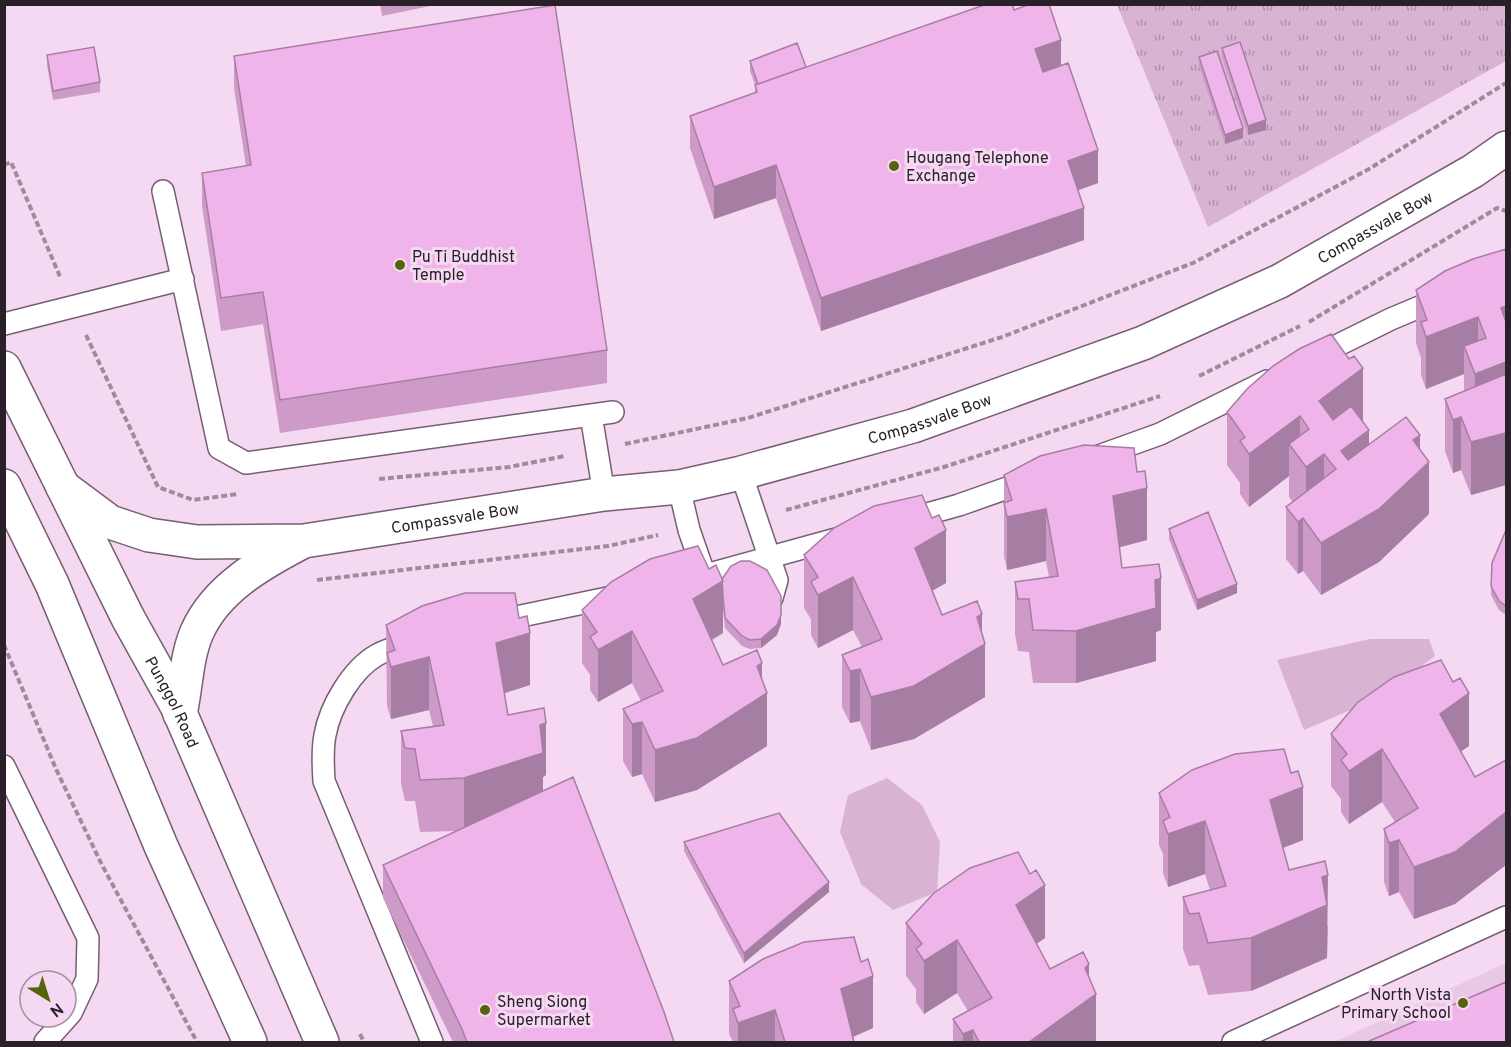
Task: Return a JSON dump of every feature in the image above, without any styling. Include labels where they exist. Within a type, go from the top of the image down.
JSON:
[{"type":"street","name":"Compassvale Bow","points":[[63,487],[110,522],[149,535],[197,542],[304,541],[604,494],[679,487],[741,473],[912,426],[1143,343],[1280,282],[1473,171],[1506,148]]},
{"type":"street","name":"Punggol Road","points":[[4,368],[128,618],[180,714],[321,1042]]},
{"type":"street","points":[[4,486],[52,584],[161,846],[250,1042]]},
{"type":"street","name":"Compassvale Bow","points":[[180,714],[196,633],[213,606],[262,563],[304,541]]},
{"type":"lane","points":[[163,191],[219,448],[246,463],[613,412]]},
{"type":"lane","points":[[4,324],[183,279]]},
{"type":"lane","points":[[1082,462],[1160,434],[1391,319],[1464,288]]},
{"type":"lane","points":[[591,415],[604,494]]},
{"type":"lane","points":[[739,615],[756,611],[772,598],[777,580],[741,473]]},
{"type":"lane","points":[[882,526],[959,505],[1048,473]]},
{"type":"lane","points":[[679,487],[689,530],[707,584]]},
{"type":"lane","points":[[671,584],[707,584],[771,557],[860,532]]},
{"type":"lane","points":[[467,627],[638,591]]},
{"type":"lane","points":[[432,1042],[324,781],[322,760],[325,733],[337,703],[358,670],[377,654],[433,635]]},
{"type":"lane","points":[[4,766],[88,938],[87,979],[71,1012],[45,1042]]},
{"type":"lane","points":[[1233,1042],[1506,918]]},
{"type":"path","points":[[369,480],[509,467],[748,418],[1002,337],[1193,262],[1369,169],[1506,83]]},
{"type":"path","points":[[4,165],[11,162],[73,306],[158,487],[193,500],[240,494]]},
{"type":"path","points":[[4,645],[56,769],[101,863],[197,1042]]},
{"type":"shaded area","name":"North Vista Primary School","points":[[1506,963],[1506,1042],[1334,1042]]},
{"type":"green space","points":[[1117,5],[1506,5],[1506,61],[1208,227]]},
{"type":"green space","points":[[1370,639],[1429,639],[1435,656],[1378,698],[1304,730],[1277,660]]},
{"type":"green space","points":[[887,778],[922,805],[940,842],[937,892],[893,910],[861,884],[840,832],[848,795]]},
{"type":"building","name":"Hougang Telephone Exchange","points":[[987,4],[1012,4],[1014,10],[1030,4],[1049,4],[1061,40],[1035,49],[1043,72],[1068,63],[1098,150],[1068,161],[1084,208],[821,298],[776,165],[714,187],[690,116],[757,92],[755,85]]},
{"type":"building","name":"Pu Ti Buddhist Temple","points":[[555,5],[607,350],[280,400],[263,292],[221,298],[202,173],[251,165],[234,56]]},
{"type":"building","points":[[1240,42],[1266,120],[1248,126],[1222,48]]},
{"type":"building","points":[[797,43],[806,67],[758,84],[750,61]]},
{"type":"building","points":[[94,47],[100,82],[53,91],[47,55]]},
{"type":"building","points":[[1217,51],[1243,128],[1225,135],[1199,57]]},
{"type":"building","points":[[1506,249],[1506,306],[1501,308],[1506,322],[1506,362],[1475,374],[1464,346],[1486,338],[1478,317],[1426,337],[1421,322],[1427,320],[1416,290],[1445,271]]},
{"type":"building","points":[[1331,334],[1349,359],[1354,356],[1363,368],[1319,401],[1333,420],[1351,406],[1369,430],[1341,451],[1348,460],[1406,417],[1420,435],[1413,440],[1429,462],[1379,509],[1321,543],[1303,518],[1298,522],[1286,507],[1336,469],[1324,454],[1306,467],[1289,444],[1309,429],[1300,416],[1249,454],[1240,441],[1245,437],[1227,412],[1247,389],[1273,366],[1299,349]]},
{"type":"building","points":[[1506,374],[1506,433],[1471,442],[1461,417],[1453,420],[1445,399]]},
{"type":"building","points":[[1084,445],[1134,448],[1137,472],[1145,471],[1147,488],[1113,496],[1122,568],[1159,564],[1161,578],[1155,580],[1156,608],[1076,631],[1033,630],[1029,599],[1018,599],[1015,582],[1058,576],[1046,509],[1007,517],[1004,503],[1012,500],[1004,475],[1040,456]]},
{"type":"building","points":[[922,495],[932,518],[939,515],[946,530],[915,548],[942,615],[977,601],[982,614],[977,617],[985,644],[914,686],[871,697],[860,669],[850,671],[842,655],[882,639],[853,577],[818,595],[811,582],[818,577],[804,555],[834,528],[874,506]]},
{"type":"building","points":[[1208,512],[1237,584],[1197,600],[1169,529]]},
{"type":"building","points":[[1506,530],[1506,606],[1499,601],[1491,586],[1492,563]]},
{"type":"building","points":[[698,546],[709,569],[716,565],[723,581],[693,599],[723,665],[757,650],[762,663],[757,666],[767,693],[697,738],[655,750],[642,722],[632,724],[623,709],[663,691],[632,631],[598,650],[590,637],[597,632],[582,610],[611,582],[650,559]]},
{"type":"building","points":[[741,561],[750,561],[767,570],[781,596],[781,615],[777,625],[761,639],[750,640],[742,636],[725,618],[722,579],[731,566]]},
{"type":"building","points":[[465,593],[515,593],[519,618],[527,616],[530,633],[496,643],[508,715],[544,708],[546,723],[540,725],[543,753],[464,778],[420,780],[415,749],[405,748],[401,731],[444,725],[429,657],[391,667],[387,653],[395,650],[386,625],[422,606]]},
{"type":"building","points":[[1441,660],[1453,682],[1460,678],[1469,693],[1440,714],[1475,777],[1506,760],[1506,812],[1455,852],[1414,867],[1399,840],[1389,843],[1384,829],[1418,808],[1382,749],[1349,771],[1341,760],[1347,754],[1331,734],[1357,703],[1394,677]]},
{"type":"building","points":[[1284,749],[1291,773],[1298,771],[1303,787],[1270,800],[1289,870],[1325,861],[1328,875],[1322,877],[1327,905],[1251,938],[1208,943],[1199,913],[1189,914],[1183,897],[1226,886],[1205,821],[1168,834],[1163,821],[1170,817],[1159,793],[1192,770],[1235,754]]},
{"type":"building","points":[[573,777],[674,1042],[467,1042],[383,865]]},
{"type":"building","points":[[779,813],[829,882],[744,953],[684,842]]},
{"type":"building","points":[[1018,852],[1030,874],[1036,870],[1045,885],[1016,905],[1050,969],[1083,952],[1089,964],[1085,968],[1096,994],[1029,1042],[979,1042],[973,1030],[963,1034],[953,1019],[992,998],[957,940],[924,961],[916,949],[922,944],[906,923],[934,893],[970,868]]},
{"type":"building","points":[[854,937],[861,962],[868,959],[873,976],[841,989],[854,1042],[785,1042],[775,1010],[738,1023],[733,1009],[740,1006],[729,981],[763,959],[804,942]]},
{"type":"building","name":"North Vista Primary School","points":[[1506,982],[1506,1042],[1367,1042]]},
{"type":"place","name":"Hougang Telephone Exchange","points":[[894,166]]},
{"type":"place","name":"Pu Ti Buddhist Temple","points":[[400,265]]},
{"type":"place","name":"North Vista Primary School","points":[[1463,1003]]},
{"type":"place","name":"Sheng Siong Supermarket","points":[[485,1010]]}]
